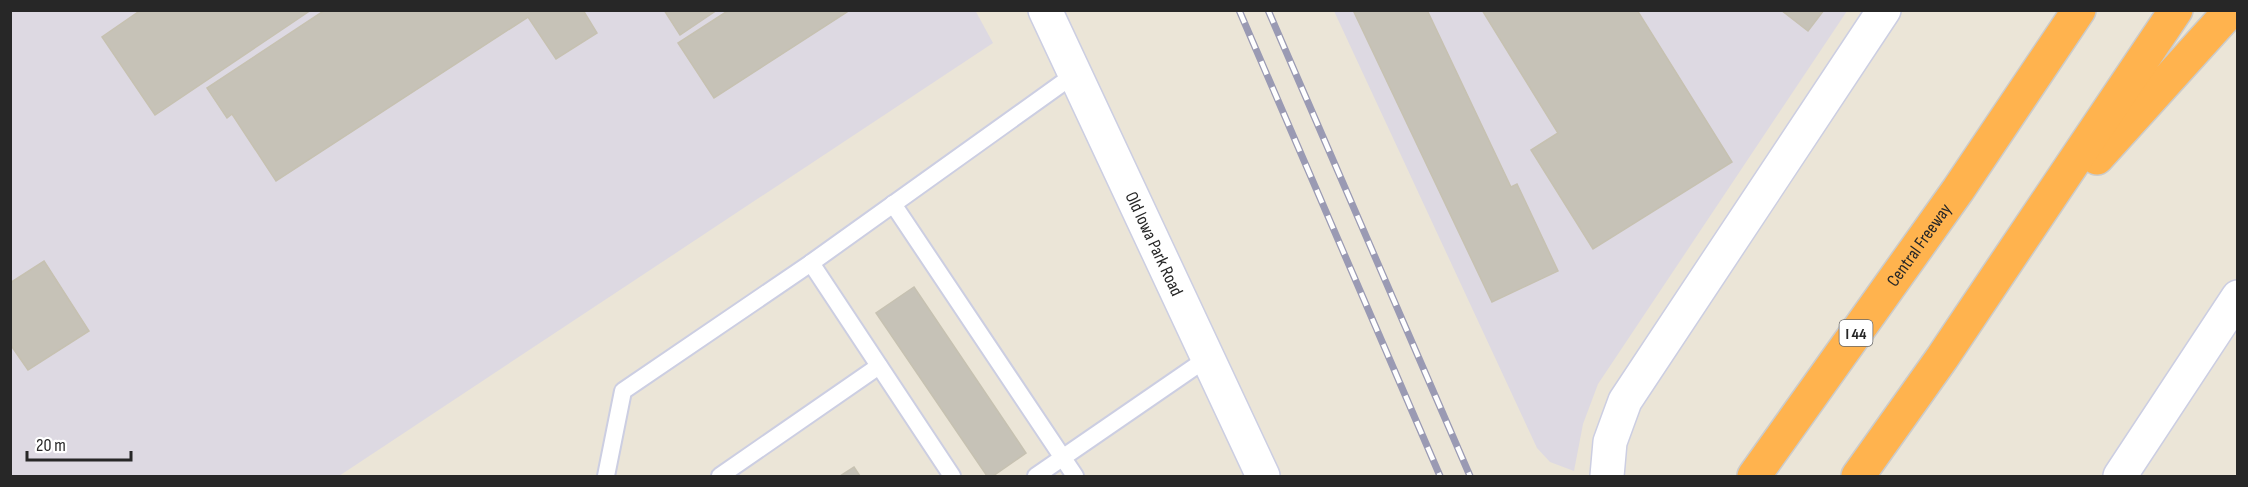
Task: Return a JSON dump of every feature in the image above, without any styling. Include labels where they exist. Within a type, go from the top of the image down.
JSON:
[{"type":"highway","name":"Central Freeway","points":[[1754,477],[1958,190],[2079,10]]},
{"type":"highway","points":[[1858,477],[2020,244],[2176,10]]},
{"type":"highway","points":[[2020,244],[2230,10]]},
{"type":"main road","name":"Old Iowa Park Road","points":[[1045,10],[1209,357],[1263,477]]},
{"type":"main road","points":[[1607,477],[1610,442],[1625,401],[1884,10]]},
{"type":"main road","points":[[2120,477],[2238,297]]},
{"type":"lane","points":[[606,477],[623,391],[811,263],[1075,74]]},
{"type":"lane","points":[[893,204],[1075,477]]},
{"type":"lane","points":[[811,263],[952,477]]},
{"type":"lane","points":[[1036,477],[1209,357]]},
{"type":"lane","points":[[720,477],[879,366]]},
{"type":"shaded area","points":[[975,10],[993,43],[339,476],[11,476],[10,11]]},
{"type":"shaded area","points":[[1334,11],[1847,11],[1598,384],[1583,424],[1574,471],[1550,462],[1537,448]]},
{"type":"building","points":[[141,10],[311,10],[155,115],[102,37]]},
{"type":"building","points":[[325,10],[583,10],[597,33],[556,59],[528,17],[276,181],[232,114],[227,118],[207,88]]},
{"type":"building","points":[[664,10],[717,10],[680,35]]},
{"type":"building","points":[[729,10],[846,10],[847,12],[714,98],[678,43]]},
{"type":"building","points":[[1353,10],[1427,10],[1511,187],[1517,184],[1558,271],[1492,302]]},
{"type":"building","points":[[1482,10],[1637,10],[1732,162],[1593,249],[1531,150],[1558,133]]},
{"type":"building","points":[[1781,10],[1824,10],[1808,31]]},
{"type":"building","points":[[44,261],[89,331],[28,370],[10,344],[10,283]]},
{"type":"building","points":[[914,287],[1026,453],[993,476],[987,476],[876,313]]},
{"type":"building","points":[[854,467],[860,476],[840,476]]},
{"type":"railway","points":[[1239,10],[1440,476]]},
{"type":"railway","points":[[1268,10],[1470,476]]}]
